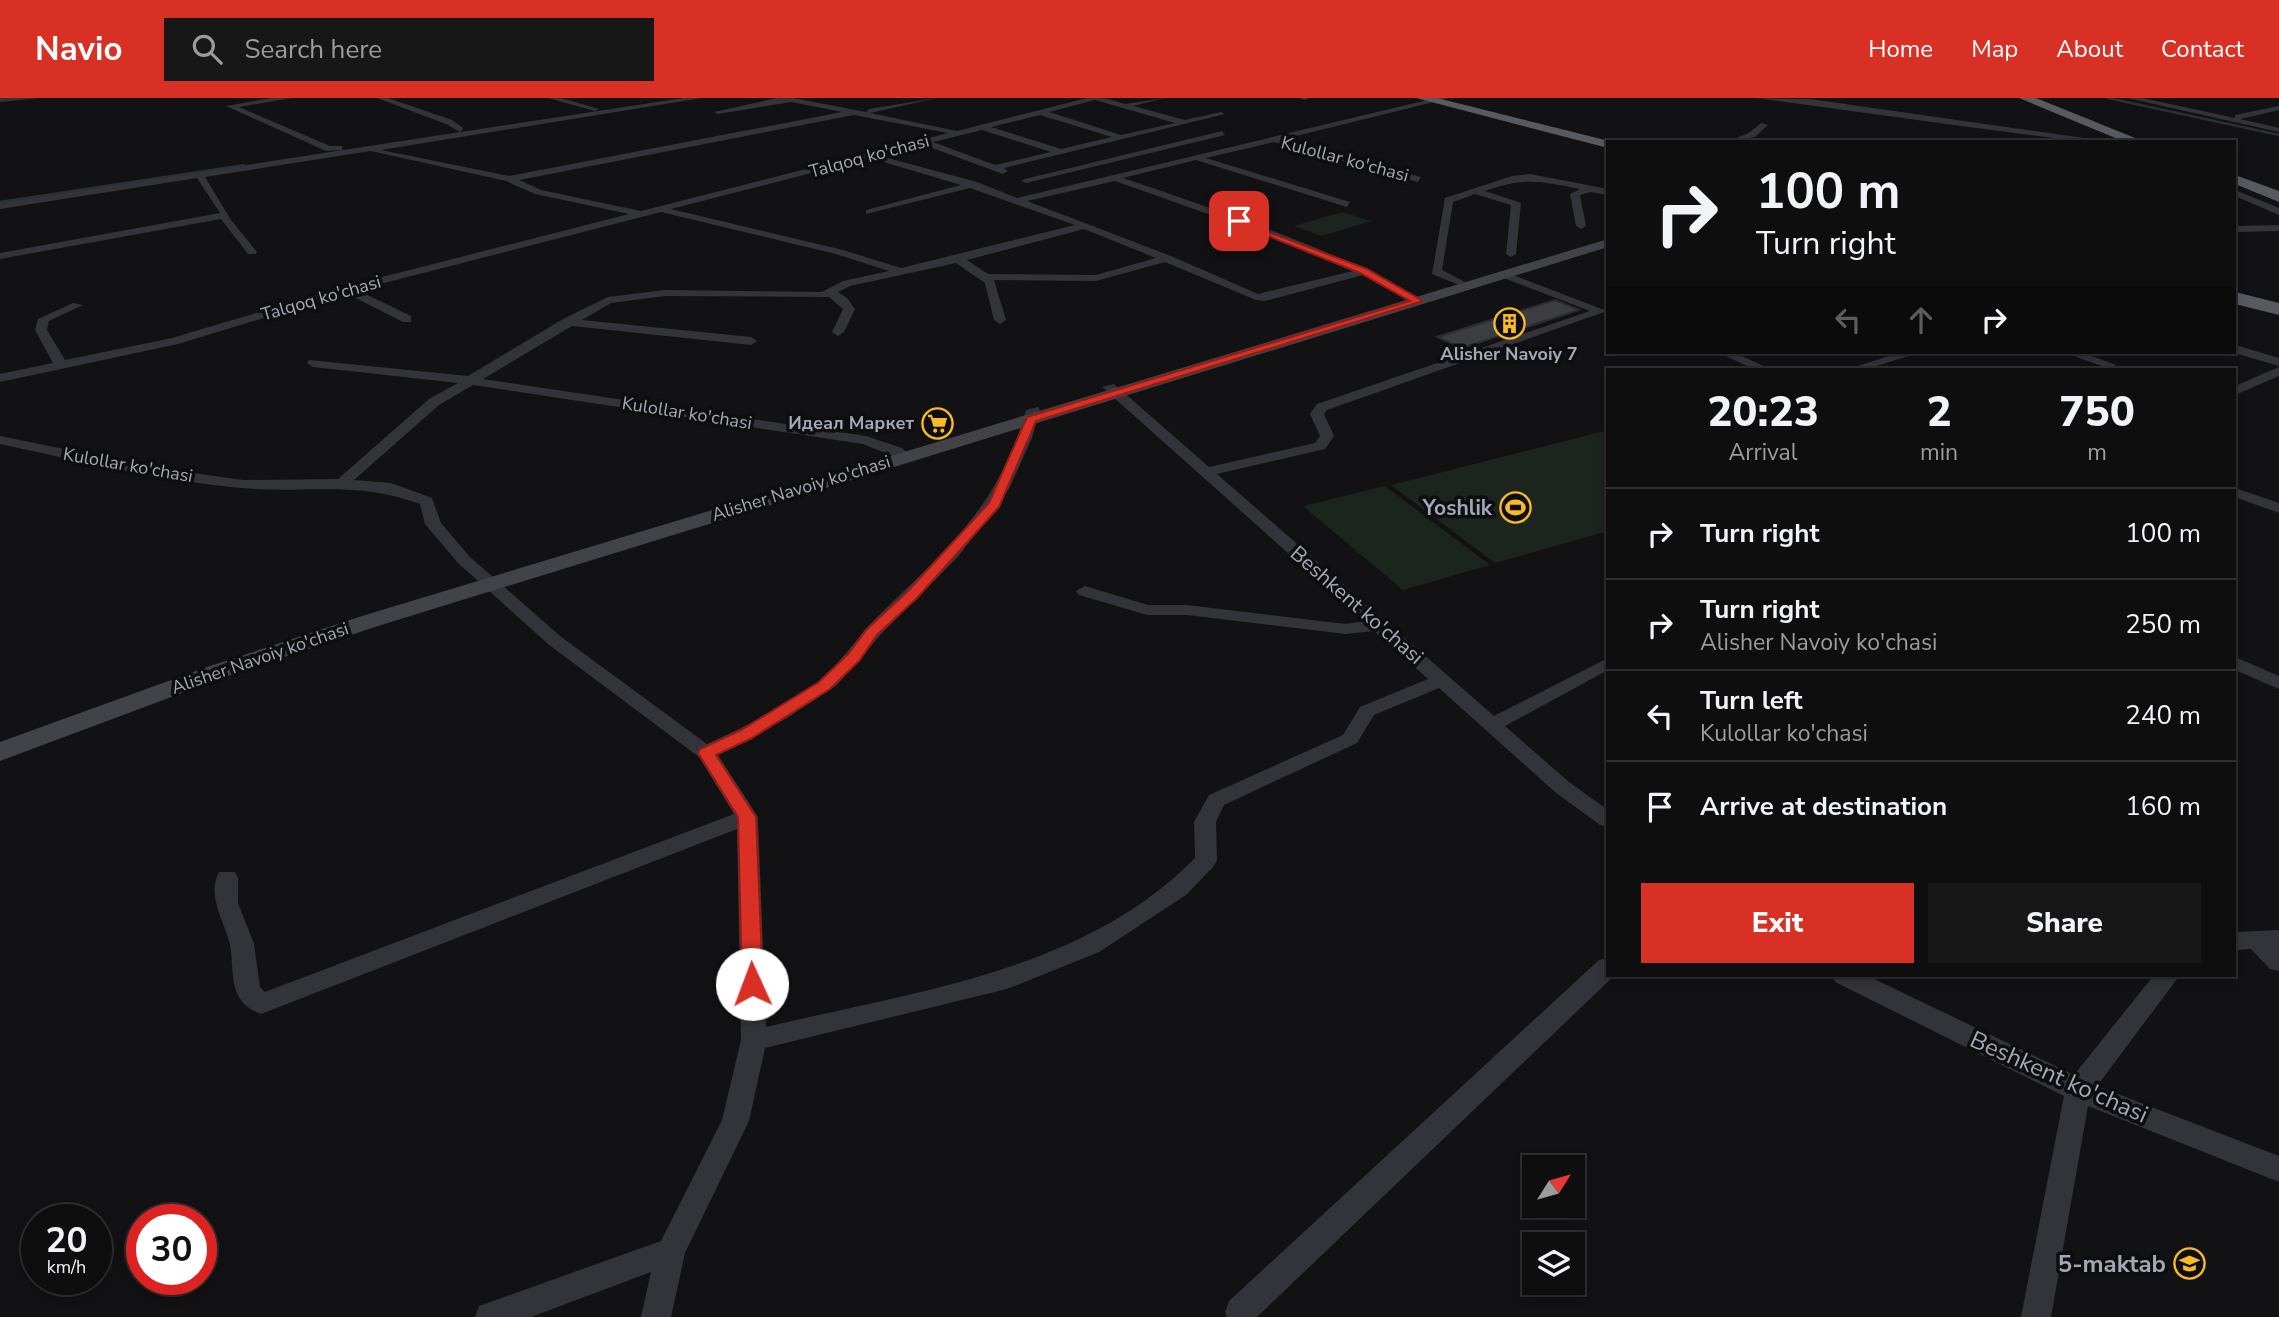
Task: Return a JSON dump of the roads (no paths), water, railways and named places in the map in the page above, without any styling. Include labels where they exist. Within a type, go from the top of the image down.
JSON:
[{"type":"highway","points":[[2025,98],[2133,140]]},
{"type":"highway","points":[[1436,99],[1607,140]]},
{"type":"highway","points":[[1436,99],[1606,143]]},
{"type":"highway","points":[[2236,179],[2279,197]]},
{"type":"highway","points":[[2236,295],[2279,306]]},
{"type":"main road","name":"Alisher Navoiy ko'chasi","points":[[1414,299],[1460,282],[1606,238]]},
{"type":"main road","name":"Alisher Navoiy ko'chasi","points":[[0,739],[208,663],[1414,299],[1505,275],[1606,244]]},
{"type":"main road","name":"Alisher Navoiy ko'chasi","points":[[0,751],[216,672],[489,579]]},
{"type":"street","points":[[0,100],[36,98]]},
{"type":"street","points":[[288,98],[230,106],[329,149],[667,98]]},
{"type":"street","points":[[381,98],[430,114],[460,130]]},
{"type":"street","points":[[552,98],[595,109]]},
{"type":"street","points":[[0,206],[698,98]]},
{"type":"street","name":"Talqoq ko'chasi","points":[[509,179],[933,98]]},
{"type":"street","name":"Talqoq ko'chasi","points":[[0,378],[174,341],[347,289],[1096,98]]},
{"type":"street","name":"Kulollar ko'chasi","points":[[1096,98],[1256,143]]},
{"type":"street","points":[[1124,106],[1161,98]]},
{"type":"street","points":[[1760,98],[1810,101],[2092,140]]},
{"type":"street","points":[[2131,98],[2279,130]]},
{"type":"street","points":[[718,112],[785,99],[958,132]]},
{"type":"street","name":"Kulollar ko'chasi","points":[[1019,197],[1059,192],[1118,179],[1256,143],[1276,135],[1436,99]]},
{"type":"street","points":[[2230,119],[2279,108]]},
{"type":"street","points":[[1039,112],[1122,138]]},
{"type":"street","name":"Kulollar ko'chasi","points":[[993,168],[1221,114]]},
{"type":"street","points":[[1736,140],[1752,135],[1763,125]]},
{"type":"street","points":[[981,127],[1060,152]]},
{"type":"street","points":[[1013,175],[1207,129]]},
{"type":"street","points":[[1026,180],[1222,133]]},
{"type":"street","points":[[1019,197],[1047,187],[1243,139],[1276,135]]},
{"type":"street","name":"Kulollar ko'chasi","points":[[1276,135],[1418,178]]},
{"type":"street","points":[[922,141],[1059,192]]},
{"type":"street","points":[[1080,148],[1135,166]]},
{"type":"street","name":"Talqoq ko'chasi","points":[[368,149],[509,179],[538,192],[642,214]]},
{"type":"street","points":[[871,155],[1019,197],[1084,226],[1265,298],[1364,271]]},
{"type":"street","name":"Kulollar ko'chasi","points":[[1199,158],[1346,204]]},
{"type":"street","points":[[200,176],[226,215],[226,220],[252,252]]},
{"type":"street","points":[[1460,282],[1436,272],[1448,200],[1515,177],[1530,177],[1606,191]]},
{"type":"street","points":[[1118,179],[1264,230],[1364,271],[1414,299]]},
{"type":"street","points":[[869,212],[975,184]]},
{"type":"street","points":[[1581,226],[1575,194],[1593,188]]},
{"type":"street","points":[[1475,191],[1516,203],[1511,254]]},
{"type":"street","points":[[2236,193],[2279,212]]},
{"type":"street","points":[[657,210],[839,252],[898,270]]},
{"type":"street","points":[[0,256],[226,215]]},
{"type":"street","points":[[2236,218],[2258,228]]},
{"type":"street","points":[[342,483],[434,402],[466,380],[608,300],[629,295],[824,295],[847,283],[957,259],[1084,226]]},
{"type":"street","points":[[2236,229],[2279,228]]},
{"type":"street","points":[[988,277],[1096,278],[1167,258]]},
{"type":"street","points":[[957,259],[988,277],[994,285],[1000,320]]},
{"type":"street","points":[[1505,275],[1605,312]]},
{"type":"street","points":[[347,289],[407,319]]},
{"type":"street","points":[[829,292],[843,300],[849,309],[838,332]]},
{"type":"street","points":[[61,365],[41,330],[44,319],[77,305]]},
{"type":"street","points":[[1207,472],[1320,446],[1326,436],[1317,414],[1322,407],[1605,312]]},
{"type":"street","points":[[567,322],[751,341]]},
{"type":"street","points":[[2236,349],[2279,362]]},
{"type":"street","points":[[1728,354],[1762,368]]},
{"type":"street","points":[[1875,367],[1910,354]]},
{"type":"street","points":[[2075,354],[2110,365]]},
{"type":"street","name":"Kulollar ko'chasi","points":[[313,363],[466,380],[866,440],[901,454]]},
{"type":"street","points":[[2236,391],[2279,371]]},
{"type":"street","name":"Beshkent ko'chasi","points":[[1112,390],[1562,787],[1606,819]]},
{"type":"street","points":[[706,753],[747,734],[824,686],[854,657],[872,632],[912,595],[995,505],[1032,415]]},
{"type":"street","name":"Kulollar ko'chasi","points":[[0,440],[157,472],[243,484],[342,483],[391,488],[427,501],[433,524],[464,559],[489,579]]},
{"type":"street","points":[[2236,492],[2279,508]]},
{"type":"street","points":[[489,579],[554,640],[706,753],[747,817],[754,1040],[735,1121],[671,1251],[656,1317]]},
{"type":"street","points":[[1085,591],[1147,610],[1187,610],[1346,629],[1378,625]]},
{"type":"street","points":[[2236,663],[2279,683]]},
{"type":"street","points":[[1492,725],[1606,664]]},
{"type":"street","points":[[754,1040],[1007,979],[1091,946],[1178,889],[1206,860],[1205,822],[1216,800],[1350,739],[1367,711],[1442,680]]},
{"type":"street","points":[[227,878],[227,904],[242,944],[248,991],[261,1004],[747,817]]},
{"type":"street","points":[[2257,941],[2279,962]]},
{"type":"street","points":[[1240,1312],[1606,969]]},
{"type":"street","name":"Beshkent ko'chasi","points":[[1848,977],[2078,1090],[2279,1169]]},
{"type":"street","points":[[2036,1317],[2078,1090],[2166,977]]},
{"type":"street","points":[[490,1317],[671,1251]]},
{"type":"waterway","points":[[2108,98],[2279,135]]},
{"type":"waterway","points":[[0,202],[244,165]]},
{"type":"place","name":"Alisher Navoiy 7","points":[[1509,324]]},
{"type":"place","name":"Идеал Маркет","points":[[937,423]]},
{"type":"place","name":"Yoshlik","points":[[1515,508]]},
{"type":"place","name":"5-maktab","points":[[2189,1264]]}]
